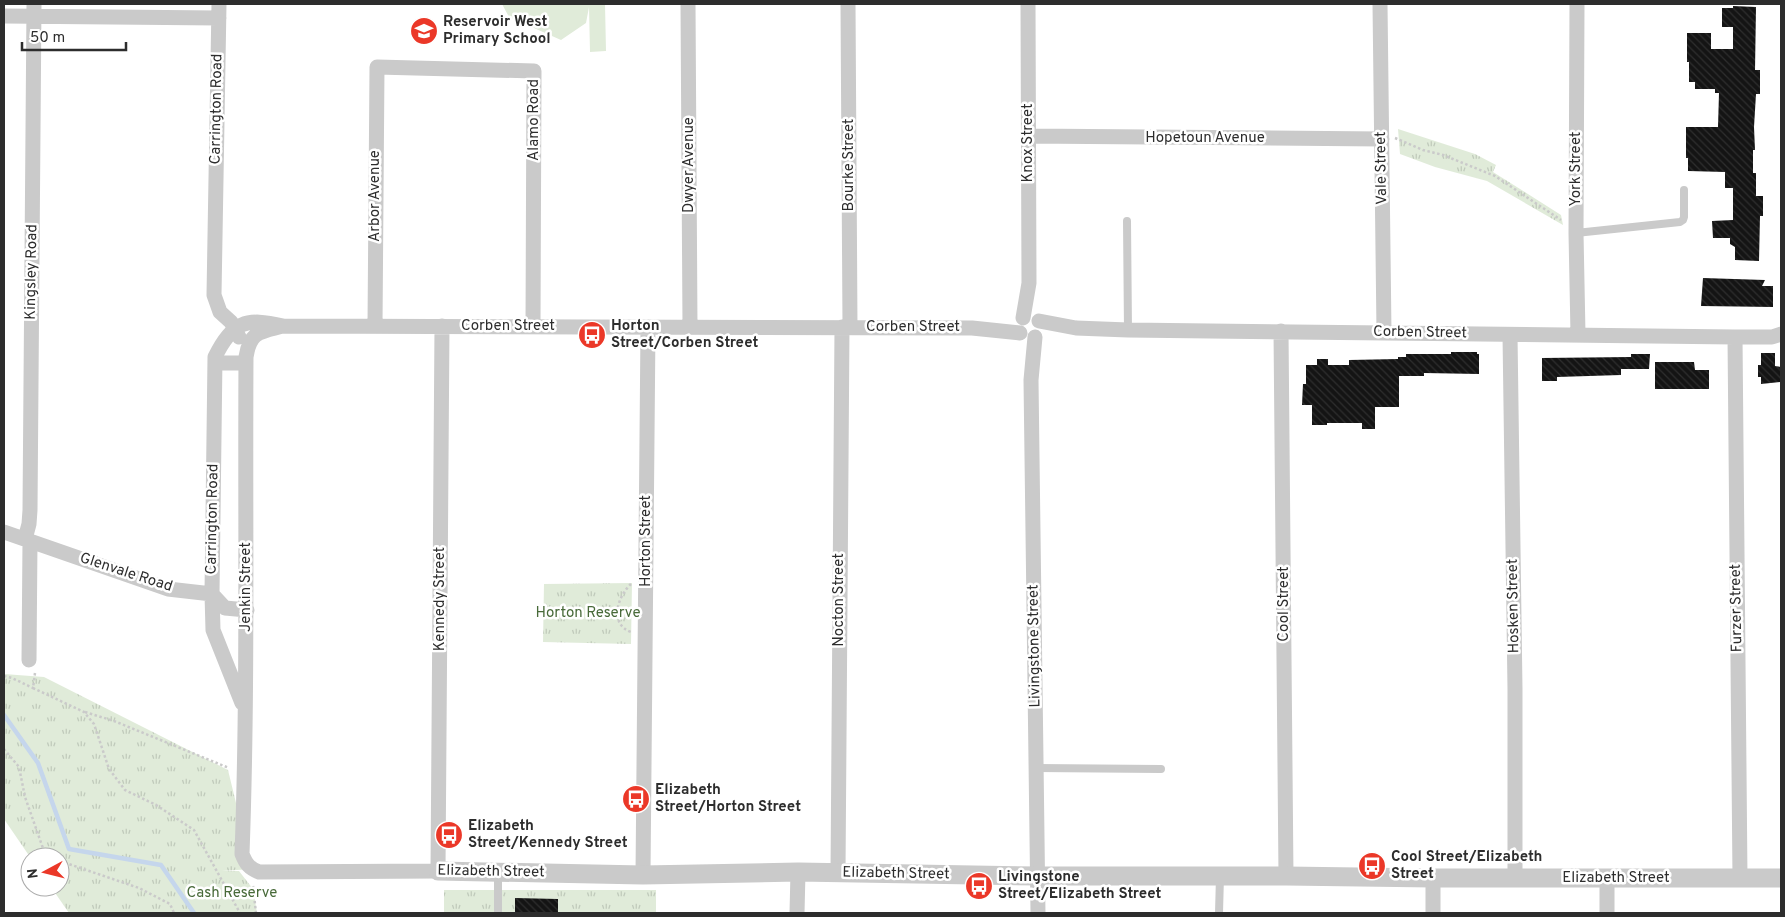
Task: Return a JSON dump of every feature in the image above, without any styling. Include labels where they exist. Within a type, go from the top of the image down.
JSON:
[{"type":"street","name":"Dwyer Avenue","points":[[688,4],[690,327]]},
{"type":"street","name":"Bourke Street","points":[[846,327],[848,4]]},
{"type":"street","name":"Knox Street","points":[[1028,4],[1030,327]]},
{"type":"street","name":"Vale Street","points":[[1380,4],[1384,332]]},
{"type":"street","name":"York Street","points":[[1577,4],[1576,230],[1578,334]]},
{"type":"street","points":[[4,16],[34,10],[219,11]]},
{"type":"street","name":"Kingsley Road","points":[[32,666],[27,540],[30,510],[34,10]]},
{"type":"street","name":"Carrington Road","points":[[219,11],[214,295],[220,312],[231,322],[246,360]]},
{"type":"street","name":"Arbor Avenue","points":[[374,326],[376,67]]},
{"type":"street","name":"Alamo Road","points":[[376,67],[534,71],[533,326]]},
{"type":"street","name":"Hopetoun Avenue","points":[[1028,136],[1382,134]]},
{"type":"street","points":[[234,329],[241,324],[267,322],[283,326]]},
{"type":"street","name":"Corben Street","points":[[283,326],[1030,327],[1128,330],[1736,337],[1764,337],[1781,334]]},
{"type":"street","name":"Jenkin Street","points":[[252,869],[246,864],[242,854],[247,610],[246,360],[248,343],[253,337],[264,331],[283,326]]},
{"type":"street","name":"Kennedy Street","points":[[438,871],[442,326]]},
{"type":"street","name":"Horton Street","points":[[643,875],[648,327]]},
{"type":"street","name":"Nocton Street","points":[[838,873],[846,327]]},
{"type":"street","name":"Livingstone Street","points":[[1030,327],[1038,913]]},
{"type":"street","name":"Carrington Road","points":[[234,329],[223,340],[215,357],[213,630],[245,710]]},
{"type":"street","name":"Cool Street","points":[[1281,331],[1286,876]]},
{"type":"street","name":"Hosken Street","points":[[1510,335],[1515,689],[1515,877]]},
{"type":"street","name":"Furzer Street","points":[[1736,337],[1740,878]]},
{"type":"street","points":[[215,363],[246,360]]},
{"type":"street","name":"Glenvale Road","points":[[4,532],[168,589],[212,594]]},
{"type":"street","points":[[212,594],[225,608],[247,610]]},
{"type":"street","name":"Elizabeth Street","points":[[252,869],[258,872],[438,871],[643,875],[798,872],[1038,876],[1781,878]]},
{"type":"street","points":[[797,913],[798,872]]},
{"type":"street","points":[[1606,877],[1607,913]]},
{"type":"street","points":[[1433,878],[1433,913]]},
{"type":"lane","points":[[1576,230],[1680,222],[1684,217],[1684,190]]},
{"type":"lane","points":[[1127,221],[1128,330]]},
{"type":"lane","points":[[1036,768],[1160,769]]},
{"type":"lane","points":[[498,873],[498,913]]},
{"type":"lane","points":[[1220,876],[1220,913]]},
{"type":"path","points":[[1382,134],[1496,176],[1576,230]]},
{"type":"path","points":[[632,583],[624,591],[617,609],[618,620],[622,627],[632,632]]},
{"type":"path","points":[[32,666],[33,688]]},
{"type":"path","points":[[4,676],[84,712],[114,721],[245,774]]},
{"type":"path","points":[[84,712],[94,724],[109,769],[125,790],[156,805],[194,830],[240,913]]},
{"type":"path","points":[[4,749],[18,767],[35,829],[42,847]]},
{"type":"path","points":[[70,864],[139,888],[170,904],[174,913]]},
{"type":"path","points":[[253,886],[256,913]]},
{"type":"green space","points":[[502,4],[605,4],[606,51],[590,52],[589,7],[586,23],[561,40],[509,17]]},
{"type":"green space","points":[[1398,129],[1475,154],[1496,165],[1493,172],[1561,215],[1563,225],[1487,181],[1435,167],[1400,154]]},
{"type":"green space","name":"Horton Reserve","points":[[632,583],[631,644],[543,642],[544,584]]},
{"type":"green space","name":"Cash Reserve","points":[[4,674],[44,677],[228,770],[252,869],[222,871],[239,871],[253,889],[257,913],[69,913],[58,897],[70,897],[70,847],[23,847],[4,819]]},
{"type":"green space","points":[[444,890],[656,890],[656,913],[444,913]]},
{"type":"building","points":[[1733,6],[1756,7],[1755,70],[1760,70],[1760,94],[1756,94],[1753,173],[1756,173],[1756,196],[1763,196],[1763,216],[1760,216],[1759,261],[1735,260],[1735,247],[1730,244],[1730,238],[1713,238],[1712,221],[1733,220],[1733,188],[1725,188],[1725,172],[1688,171],[1688,158],[1686,158],[1686,127],[1718,127],[1719,93],[1715,93],[1715,89],[1695,89],[1695,82],[1689,82],[1687,33],[1711,33],[1711,49],[1733,49],[1733,27],[1722,27],[1722,8],[1733,8]]},
{"type":"building","points":[[1703,278],[1765,280],[1762,286],[1773,286],[1773,307],[1701,306]]},
{"type":"building","points":[[1451,352],[1477,352],[1479,354],[1479,374],[1424,373],[1424,376],[1399,376],[1399,407],[1375,407],[1375,429],[1362,429],[1362,423],[1312,425],[1312,405],[1302,405],[1303,384],[1306,384],[1306,365],[1317,365],[1317,359],[1328,359],[1328,365],[1349,365],[1349,360],[1398,359],[1398,357],[1406,357],[1406,354],[1451,354]]},
{"type":"building","points":[[1761,353],[1775,353],[1775,366],[1781,367],[1780,382],[1761,384],[1761,377],[1758,377],[1758,365],[1761,365]]},
{"type":"building","points":[[1631,354],[1650,354],[1649,369],[1621,369],[1621,375],[1557,377],[1557,381],[1542,381],[1542,358],[1631,357]]},
{"type":"building","points":[[1655,362],[1694,362],[1695,370],[1709,370],[1709,389],[1655,389]]},
{"type":"building","points":[[515,898],[558,899],[558,913],[515,913]]},
{"type":"waterway","points":[[4,715],[38,763],[69,849],[161,865],[194,913]]},
{"type":"place","name":"Reservoir West Primary School","points":[[424,31]]},
{"type":"place","name":"Horton Street/Corben Street","points":[[592,335]]},
{"type":"place","name":"Elizabeth Street/Horton Street","points":[[636,799]]},
{"type":"place","name":"Elizabeth Street/Kennedy Street","points":[[449,835]]},
{"type":"place","name":"Cool Street/Elizabeth Street","points":[[1372,866]]},
{"type":"place","name":"Livingstone Street/Elizabeth Street","points":[[979,886]]}]
